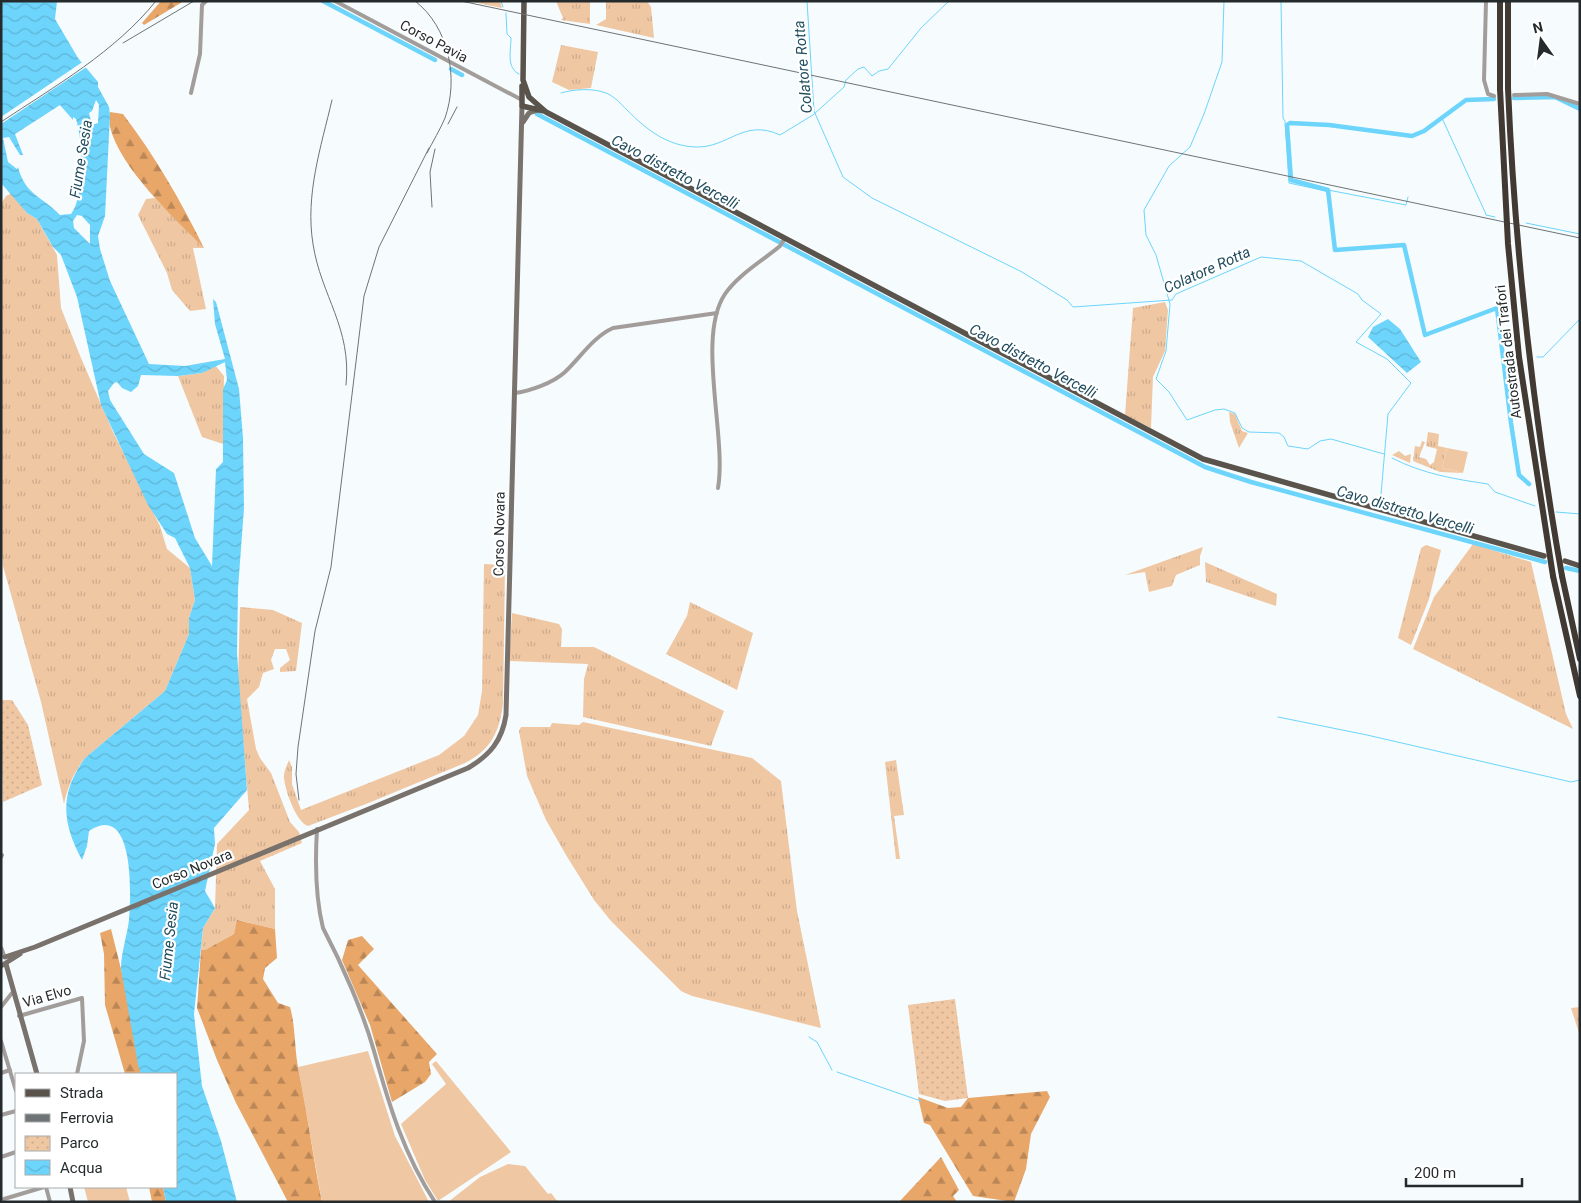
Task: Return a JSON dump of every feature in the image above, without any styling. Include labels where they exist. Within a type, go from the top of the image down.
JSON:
[{"type":"highway","name":"Autostrada dei Trafori","points":[[1500,1],[1500,89],[1507,236],[1519,357],[1553,576],[1580,696]]},
{"type":"highway","name":"Autostrada dei Trafori","points":[[1508,1],[1508,88],[1516,242],[1528,357],[1545,480],[1562,576],[1580,659]]},
{"type":"main road","name":"Corso Novara","points":[[22,952],[468,768],[483,759],[501,736],[506,715],[524,1]]},
{"type":"main road","points":[[523,80],[526,91],[537,107]]},
{"type":"main road","points":[[522,103],[537,107],[1215,464],[1544,556]]},
{"type":"main road","points":[[522,125],[529,113],[537,107]]},
{"type":"main road","points":[[1565,561],[1580,566]]},
{"type":"main road","points":[[22,952],[3,956],[4,965],[37,1073]]},
{"type":"main road","points":[[4,965],[22,952]]},
{"type":"main road","points":[[70,1188],[73,1202]]},
{"type":"street","points":[[191,93],[200,54],[202,5],[206,1]]},
{"type":"street","name":"Corso Pavia","points":[[335,1],[522,103]]},
{"type":"street","points":[[1486,1],[1484,80],[1488,94],[1494,96]]},
{"type":"street","points":[[1514,95],[1547,94],[1580,104]]},
{"type":"street","points":[[718,488],[717,428],[713,398],[714,333],[717,314],[723,296],[730,287],[780,246],[785,239]]},
{"type":"street","points":[[515,393],[546,383],[563,374],[600,335],[613,328],[717,314]]},
{"type":"street","points":[[317,830],[315,862],[319,912],[323,928],[366,1028],[388,1103],[407,1153],[418,1176],[435,1202]]},
{"type":"street","points":[[1,948],[3,956]]},
{"type":"street","points":[[1,1007],[12,993]]},
{"type":"street","name":"Via Elvo","points":[[19,1016],[82,998],[84,1041],[77,1073]]},
{"type":"street","points":[[1,1040],[15,1088]]},
{"type":"street","points":[[1,1073],[10,1070]]},
{"type":"street","points":[[1,1115],[15,1111]]},
{"type":"street","points":[[1,1157],[15,1152]]},
{"type":"street","points":[[4,1199],[42,1188]]},
{"type":"street","points":[[45,1188],[50,1202]]},
{"type":"green space","points":[[161,1],[184,1],[144,25],[142,23]]},
{"type":"green space","points":[[468,1],[500,1],[502,8]]},
{"type":"green space","points":[[556,1],[590,1],[590,24],[561,20],[563,18]]},
{"type":"green space","points":[[606,1],[647,1],[651,7],[654,38],[596,25],[606,19]]},
{"type":"green space","points":[[561,45],[598,52],[591,88],[569,90],[552,82]]},
{"type":"green space","points":[[110,112],[123,114],[146,146],[177,196],[204,248],[136,175],[116,143],[110,127]]},
{"type":"green space","points":[[12,193],[27,213],[37,219],[57,255],[61,308],[81,358],[113,432],[160,526],[167,549],[190,568],[195,600],[189,618],[189,634],[165,691],[85,758],[72,780],[64,804],[41,702],[3,566],[1,540],[1,204],[6,196]]},
{"type":"green space","points":[[155,198],[204,248],[193,248],[206,309],[190,311],[172,290],[167,273],[138,215],[146,199]]},
{"type":"green space","points":[[1165,302],[1168,310],[1165,351],[1153,377],[1151,428],[1125,415],[1133,308]]},
{"type":"green space","points":[[215,365],[224,376],[223,444],[202,437],[178,376],[202,373]]},
{"type":"green space","points":[[1229,412],[1235,414],[1242,431],[1248,433],[1239,448],[1230,422]]},
{"type":"green space","points":[[1428,432],[1439,434],[1438,446],[1447,448],[1442,468],[1463,473],[1440,472],[1413,461],[1415,446],[1420,447],[1422,441],[1425,442],[1419,457],[1426,459],[1430,465],[1434,462],[1437,449],[1426,446]]},
{"type":"green space","points":[[1447,448],[1468,452],[1463,473],[1442,468]]},
{"type":"green space","points":[[1399,451],[1405,456],[1411,454],[1410,463],[1392,455]]},
{"type":"green space","points":[[1473,544],[1531,562],[1566,714],[1573,729],[1413,649],[1434,597]]},
{"type":"green space","points":[[1426,545],[1441,550],[1429,599],[1411,645],[1398,638],[1421,548]]},
{"type":"green space","points":[[1203,547],[1200,565],[1176,575],[1172,586],[1149,592],[1145,572],[1125,575]]},
{"type":"green space","points":[[1205,562],[1277,594],[1276,606],[1206,582]]},
{"type":"green space","points":[[484,564],[505,565],[503,703],[497,731],[493,739],[474,758],[465,763],[308,826],[299,819],[289,797],[284,774],[289,760],[292,767],[292,784],[301,810],[439,755],[464,736],[478,715],[482,691]]},
{"type":"green space","points":[[690,602],[753,633],[737,690],[666,654],[687,616]]},
{"type":"green space","points":[[240,607],[273,610],[302,623],[296,671],[280,672],[280,668],[290,660],[286,649],[275,649],[271,660],[274,669],[263,673],[259,687],[247,699],[256,749],[271,773],[290,822],[299,832],[302,843],[260,861],[275,889],[275,929],[238,920],[234,934],[205,950],[201,950],[203,928],[215,908],[217,844],[249,810],[238,681]]},
{"type":"green space","points":[[512,613],[559,624],[562,629],[561,647],[594,647],[724,711],[711,746],[583,717],[584,679],[588,664],[509,661]]},
{"type":"green space","points":[[1,700],[12,700],[28,725],[42,785],[3,802]]},
{"type":"green space","points":[[583,722],[752,758],[781,781],[797,911],[821,1028],[692,996],[681,991],[611,921],[594,900],[546,820],[527,776],[519,731],[521,727],[550,727],[552,723],[579,725]]},
{"type":"green space","points":[[896,760],[904,815],[894,816],[900,859],[896,859],[885,762]]},
{"type":"green space","points":[[237,920],[275,929],[277,958],[265,968],[263,979],[278,1003],[290,1007],[297,1064],[322,1202],[288,1202],[236,1103],[197,1008],[201,950],[205,950],[234,934]]},
{"type":"green space","points":[[111,929],[125,985],[141,1073],[125,1073],[105,1005],[104,954],[100,933]]},
{"type":"green space","points":[[362,936],[374,949],[358,965],[437,1054],[429,1062],[431,1074],[425,1082],[392,1102],[370,1025],[342,960],[348,940]]},
{"type":"green space","points":[[955,999],[968,1098],[945,1101],[919,1094],[908,1005]]},
{"type":"green space","points":[[1580,1007],[1580,1036],[1571,1008]]},
{"type":"green space","points":[[368,1051],[395,1136],[429,1202],[322,1202],[298,1067]]},
{"type":"green space","points":[[436,1061],[511,1152],[438,1201],[425,1180],[401,1124],[446,1084],[432,1064]]},
{"type":"green space","points":[[1047,1091],[1050,1097],[1031,1134],[1026,1169],[1014,1202],[973,1196],[930,1125],[924,1123],[918,1097],[948,1108],[961,1107],[968,1098]]},
{"type":"green space","points":[[941,1157],[959,1190],[953,1196],[957,1202],[899,1202]]},
{"type":"green space","points":[[508,1164],[525,1166],[548,1194],[551,1193],[558,1202],[448,1202],[480,1177]]},
{"type":"green space","points":[[84,1188],[126,1188],[130,1202],[88,1202]]},
{"type":"green space","points":[[149,1188],[163,1188],[166,1202],[152,1202]]},
{"type":"water","name":"Fiume Sesia","points":[[1,1],[57,1],[55,19],[78,58],[98,82],[98,87],[109,107],[105,216],[98,236],[110,281],[149,364],[185,366],[225,359],[215,324],[213,299],[216,302],[239,389],[243,438],[244,508],[238,589],[237,653],[247,790],[214,828],[215,844],[205,891],[215,908],[203,928],[194,1014],[202,1086],[221,1141],[237,1202],[166,1202],[163,1188],[178,1188],[178,1073],[141,1073],[138,1065],[121,969],[130,908],[127,855],[122,839],[115,828],[104,825],[89,831],[87,846],[82,860],[70,833],[67,820],[66,807],[71,783],[85,758],[165,691],[189,634],[189,618],[195,600],[190,568],[175,538],[167,534],[148,505],[101,405],[77,297],[61,255],[53,247],[37,219],[27,213],[1,183]],"holes":[[[96,100],[99,105],[98,123],[92,125],[89,113],[92,111]],[[60,105],[73,120],[73,117],[76,119],[81,154],[81,182],[76,206],[71,214],[60,215],[30,190],[25,184],[18,167],[17,169],[8,162],[3,138],[9,137],[20,155],[23,155],[15,134]],[[77,215],[82,216],[90,225],[90,244],[74,228],[73,221]],[[225,362],[227,380],[223,389],[223,462],[216,469],[212,566],[195,538],[174,473],[144,454],[110,400],[108,391],[117,382],[122,388],[131,392],[138,386],[141,375],[178,376],[202,373]]]},
{"type":"water","points":[[1388,319],[1400,329],[1421,362],[1407,373],[1368,337],[1373,327]]},
{"type":"pier","points":[[84,61],[88,66],[1,124],[1,117]]},
{"type":"waterway","name":"Cavo distretto Vercelli","points":[[323,1],[435,60]]},
{"type":"waterway","points":[[501,1],[503,7]]},
{"type":"waterway","name":"Colatore Rotta","points":[[807,1],[814,111],[843,177],[872,198],[1022,272],[1067,300],[1073,307],[1172,300],[1176,294],[1261,257],[1301,261],[1358,294],[1362,300],[1381,314],[1356,342],[1387,359],[1411,383],[1388,414],[1380,506]]},
{"type":"waterway","points":[[561,93],[584,90],[606,93],[617,100],[658,136],[686,146],[707,146],[756,130],[780,135],[813,115],[844,87],[846,80],[858,69],[864,67],[872,76],[879,71],[888,69],[921,28],[949,1]]},
{"type":"waterway","points":[[1224,1],[1222,62],[1204,114],[1190,147],[1169,166],[1144,210],[1146,235],[1156,255],[1170,304],[1166,351],[1156,379],[1169,392],[1187,420],[1215,410],[1224,409],[1235,413],[1242,428],[1249,432],[1279,433],[1284,437],[1288,446],[1308,449],[1320,441],[1331,439],[1384,454]]},
{"type":"waterway","points":[[1281,1],[1283,118],[1285,121],[1289,183],[1326,191]]},
{"type":"waterway","points":[[506,13],[507,34],[511,38],[512,68],[519,74]]},
{"type":"waterway","name":"Cavo distretto Vercelli","points":[[451,69],[462,75]]},
{"type":"waterway","points":[[1514,98],[1555,97],[1580,109]]},
{"type":"waterway","points":[[1494,99],[1466,100],[1424,131],[1412,136],[1329,125],[1290,123],[1287,125],[1291,180],[1328,190],[1335,250],[1404,245],[1425,335],[1497,308],[1519,475],[1529,484]]},
{"type":"waterway","name":"Cavo distretto Vercelli","points":[[537,114],[1205,467],[1251,482],[1545,562]]},
{"type":"waterway","points":[[1442,118],[1486,215],[1495,217]]},
{"type":"waterway","points":[[1328,190],[1406,205],[1408,197]]},
{"type":"waterway","points":[[1526,223],[1580,234]]},
{"type":"waterway","points":[[1537,357],[1543,357],[1580,319]]},
{"type":"waterway","points":[[1504,362],[1508,360]]},
{"type":"waterway","points":[[1392,458],[1427,472],[1488,484],[1495,492],[1535,506]]},
{"type":"waterway","points":[[1556,512],[1580,514]]},
{"type":"waterway","name":"Cavo distretto Vercelli","points":[[1566,568],[1580,571]]},
{"type":"waterway","points":[[1278,717],[1367,735],[1571,782],[1580,780]]},
{"type":"waterway","points":[[809,1037],[817,1042],[832,1070]]},
{"type":"waterway","points":[[837,1072],[921,1101]]},
{"type":"railway","points":[[1,122],[103,52],[140,19],[156,1]]},
{"type":"railway","points":[[123,43],[194,1]]},
{"type":"railway","points":[[415,1],[427,12],[436,25],[443,39],[451,70],[449,103],[445,118],[427,153]]},
{"type":"railway","points":[[461,1],[1580,238]]},
{"type":"railway","points":[[332,100],[315,171],[311,226],[317,263],[335,313],[344,346],[347,365],[346,385]]},
{"type":"railway","points":[[448,124],[457,107]]},
{"type":"railway","points":[[299,800],[296,774],[298,747],[315,631],[331,567],[364,296],[379,247],[429,148]]},
{"type":"railway","points":[[432,207],[430,172],[435,149]]}]
